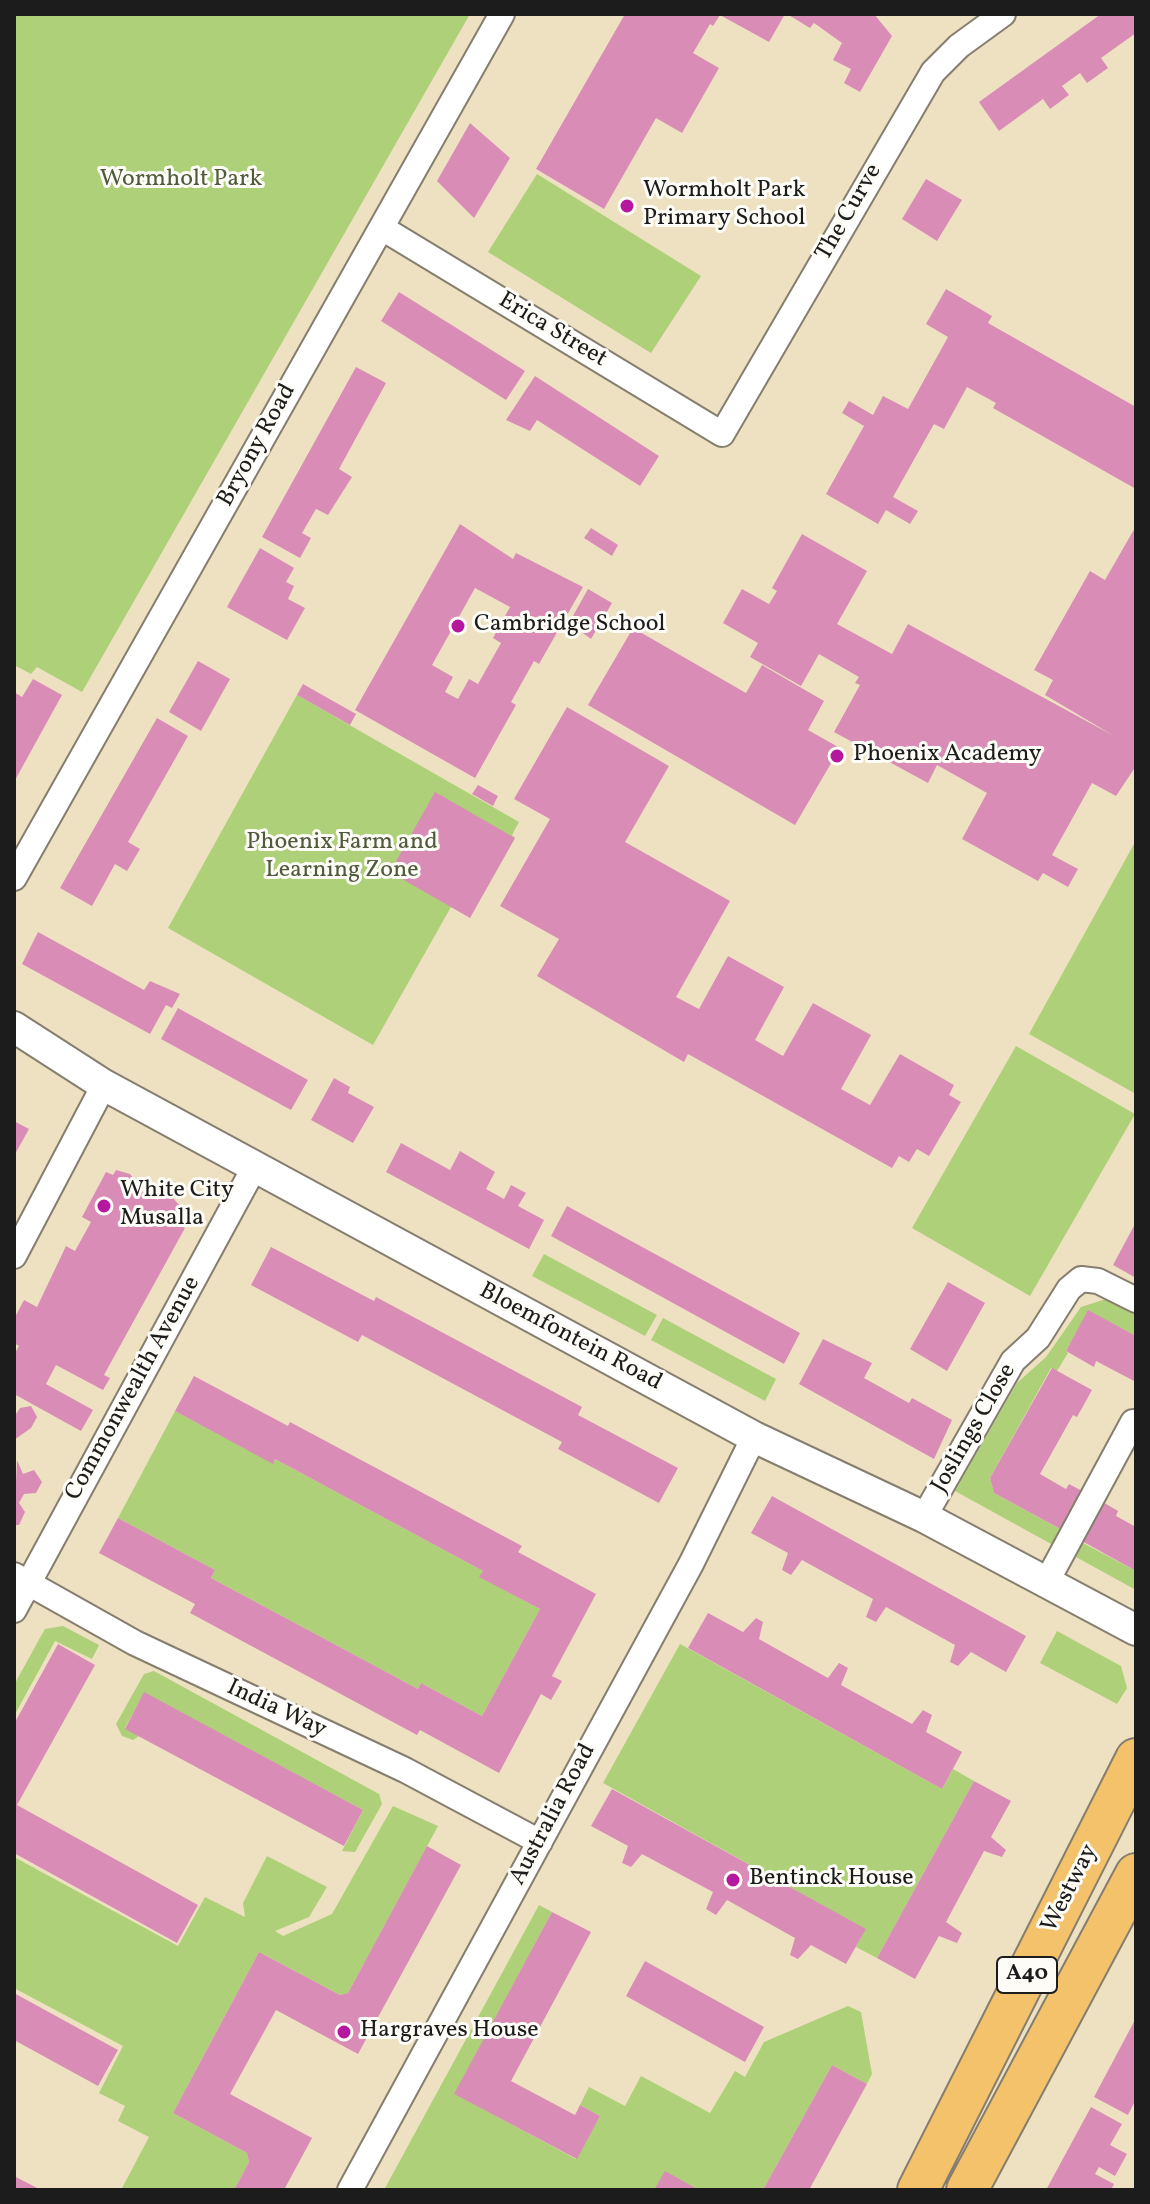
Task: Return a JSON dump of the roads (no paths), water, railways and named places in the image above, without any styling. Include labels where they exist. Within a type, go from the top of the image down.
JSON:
[{"type":"highway","name":"Westway","points":[[918,2190],[1136,1759]]},
{"type":"highway","name":"Westway","points":[[967,2190],[1136,1874]]},
{"type":"street","name":"Bryony Road","points":[[14,878],[502,14]]},
{"type":"street","name":"The Curve","points":[[722,434],[933,72],[959,46],[1003,14]]},
{"type":"street","name":"Erica Street","points":[[382,228],[722,434]]},
{"type":"street","name":"Bloemfontein Road","points":[[14,1027],[104,1085],[754,1437],[924,1517],[1136,1630]]},
{"type":"street","points":[[14,1256],[104,1085]]},
{"type":"street","name":"Commonwealth Avenue","points":[[14,1610],[21,1579],[254,1168]]},
{"type":"street","name":"Joslings Close","points":[[924,1517],[1013,1361],[1038,1338],[1069,1289],[1081,1279],[1098,1281],[1136,1300]]},
{"type":"street","points":[[1046,1583],[1133,1422]]},
{"type":"street","name":"Australia Road","points":[[350,2190],[691,1564],[754,1437]]},
{"type":"street","name":"India Way","points":[[21,1579],[135,1643],[405,1770],[540,1842]]},
{"type":"place","name":"Wormholt Park Primary School","points":[[627,206]]},
{"type":"place","name":"Cambridge School","points":[[458,626]]},
{"type":"place","name":"Phoenix Academy","points":[[837,756]]},
{"type":"place","name":"White City Musalla","points":[[104,1206]]},
{"type":"place","name":"Bentinck House","points":[[733,1880]]},
{"type":"place","name":"Hargraves House","points":[[344,2032]]},
{"type":"park label","name":"Wormholt Park","points":[[181,181]]},
{"type":"park label","name":"Phoenix Farm and Learning Zone","points":[[342,858]]}]
